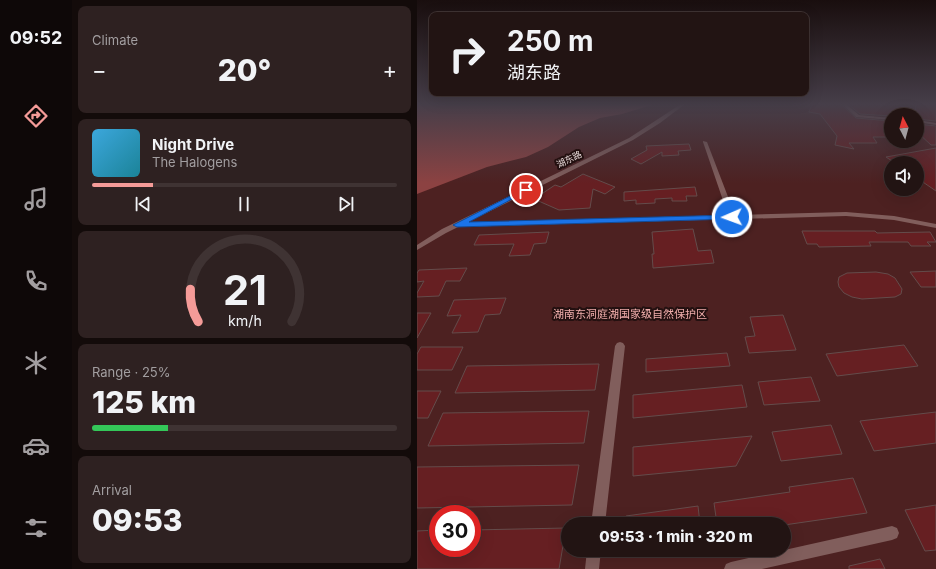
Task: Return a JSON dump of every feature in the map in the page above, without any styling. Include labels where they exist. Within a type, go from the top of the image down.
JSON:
[{"type":"street","name":"湖东路","points":[[417,248],[457,225],[631,139],[644,131]]},
{"type":"street","points":[[705,142],[732,217]]},
{"type":"street","points":[[457,225],[846,214],[894,218],[936,226]]},
{"type":"street","points":[[599,517],[620,346]]},
{"type":"street","points":[[731,569],[771,564],[892,533]]},
{"type":"street","points":[[592,569],[593,557]]},
{"type":"green space","name":"湖南东洞庭湖国家级自然保护区","points":[[417,131],[884,131],[884,148],[924,148],[924,131],[936,131],[936,569],[417,569]]},
{"type":"shaded area","points":[[417,131],[573,131],[548,147],[526,157],[487,167],[417,194]]},
{"type":"building","points":[[833,131],[884,131],[884,137],[873,137],[877,143],[849,143],[854,149],[835,145],[837,136]]},
{"type":"building","points":[[924,131],[936,131],[936,145],[931,145],[924,138]]},
{"type":"building","points":[[689,144],[691,150],[678,151],[679,155],[662,156],[662,152],[641,164],[631,159],[647,150],[646,146]]},
{"type":"building","points":[[936,148],[936,191],[924,183],[924,156],[892,156]]},
{"type":"building","points":[[583,174],[615,187],[605,194],[593,189],[590,208],[559,210],[534,199],[555,185],[561,187]]},
{"type":"building","points":[[695,187],[697,196],[686,196],[687,201],[672,201],[672,198],[655,199],[655,203],[636,204],[636,200],[624,201],[624,192]]},
{"type":"building","points":[[693,229],[698,251],[711,250],[714,263],[653,268],[652,254],[654,254],[652,232]]},
{"type":"building","points":[[802,231],[875,231],[877,233],[930,232],[936,242],[927,242],[931,246],[911,246],[908,242],[869,242],[871,246],[819,247],[817,244],[807,244]]},
{"type":"building","points":[[549,232],[546,243],[534,244],[530,255],[509,256],[514,244],[474,245],[479,235]]},
{"type":"building","points":[[467,268],[460,281],[446,281],[439,296],[417,297],[417,293],[424,281],[417,282],[417,273],[419,270]]},
{"type":"building","points":[[936,271],[936,287],[921,287],[910,272]]},
{"type":"building","points":[[876,272],[888,274],[895,278],[902,289],[901,294],[895,297],[862,299],[852,297],[844,293],[839,287],[839,277],[847,273]]},
{"type":"building","points":[[506,298],[500,314],[485,315],[478,332],[452,333],[461,315],[447,316],[454,300]]},
{"type":"building","points":[[417,313],[431,313],[417,338]]},
{"type":"building","points":[[783,315],[796,350],[749,353],[745,337],[755,336],[750,317]]},
{"type":"building","points":[[904,345],[918,366],[837,376],[826,354]]},
{"type":"building","points":[[421,347],[463,347],[452,370],[417,370],[417,354]]},
{"type":"building","points":[[727,353],[730,366],[646,372],[646,359]]},
{"type":"building","points":[[599,364],[595,390],[455,393],[467,366]]},
{"type":"building","points":[[811,377],[820,401],[764,405],[758,382]]},
{"type":"building","points":[[742,385],[747,407],[633,418],[633,395]]},
{"type":"building","points":[[417,391],[441,391],[428,418],[417,418]]},
{"type":"building","points":[[589,411],[584,443],[428,446],[443,413]]},
{"type":"building","points":[[936,412],[936,443],[874,451],[860,421]]},
{"type":"building","points":[[831,425],[842,454],[781,461],[772,432]]},
{"type":"building","points":[[752,436],[736,466],[633,476],[633,447]]},
{"type":"building","points":[[579,465],[572,505],[481,507],[481,505],[429,505],[429,508],[417,508],[417,467]]},
{"type":"building","points":[[853,478],[867,513],[791,524],[791,517],[716,517],[714,503],[790,492],[789,487]]},
{"type":"building","points":[[936,505],[936,550],[925,551],[905,510]]},
{"type":"building","points":[[698,506],[699,517],[626,517]]},
{"type":"building","points":[[561,528],[561,557],[559,569],[417,569],[417,531],[429,530],[429,557],[481,557],[481,530]]},
{"type":"building","points":[[880,559],[885,569],[849,569],[849,566]]},
{"type":"route","points":[[526,190],[457,225],[732,217]]}]
